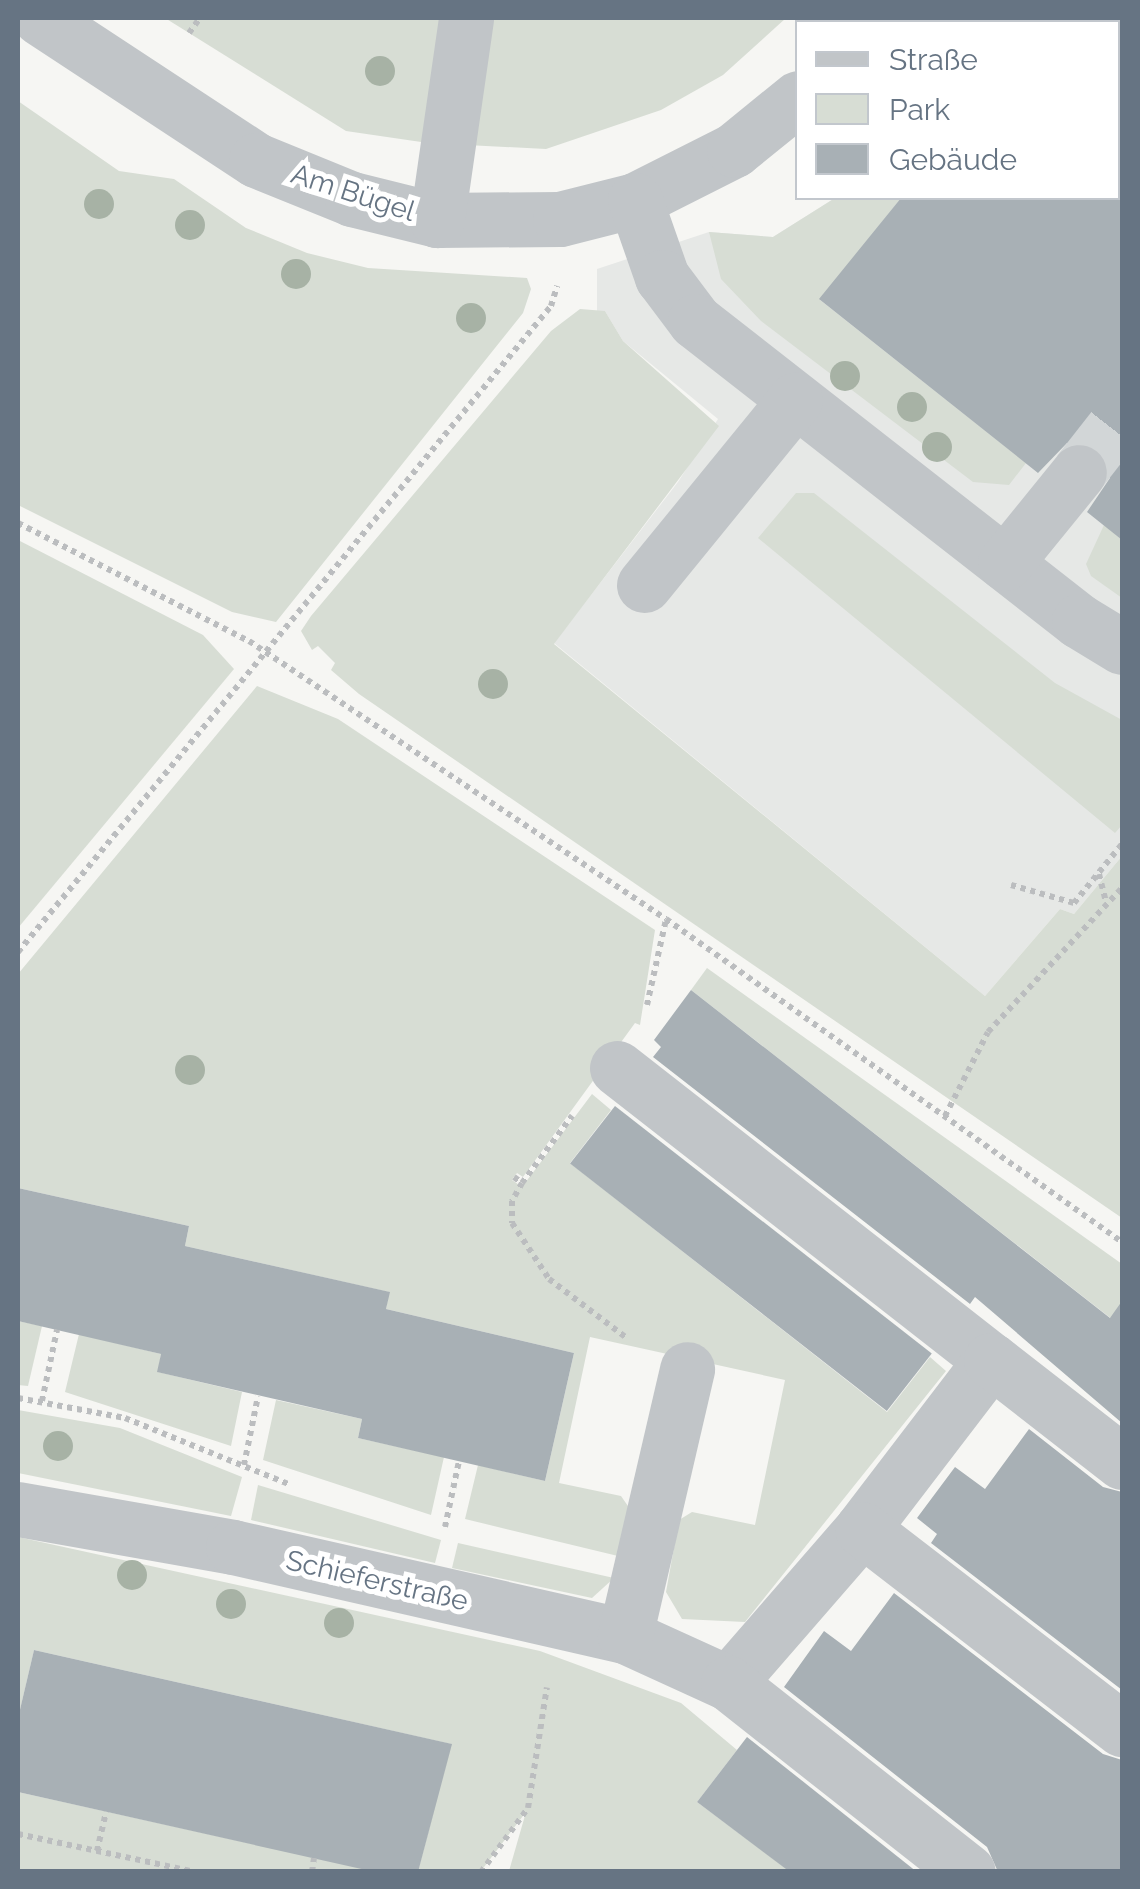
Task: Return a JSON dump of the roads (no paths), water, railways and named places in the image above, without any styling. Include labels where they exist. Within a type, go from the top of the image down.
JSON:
[{"type":"street","name":"Am Bügel","points":[[42,18],[256,160],[352,199],[437,220],[560,219],[635,200],[734,150],[795,100]]},
{"type":"street","points":[[437,220],[466,18]]},
{"type":"street","points":[[635,200],[676,300],[794,400],[1005,563],[1122,647]]},
{"type":"street","points":[[644,585],[794,400]]},
{"type":"street","points":[[1005,563],[1079,472]]},
{"type":"street","points":[[617,1068],[1122,1462]]},
{"type":"street","points":[[728,1683],[862,1529],[991,1360]]},
{"type":"street","points":[[625,1636],[687,1369]]},
{"type":"street","name":"Schieferstraße","points":[[18,1508],[233,1547],[625,1636],[728,1683],[968,1872]]},
{"type":"street","points":[[862,1529],[1122,1729]]},
{"type":"tunnel","points":[[1079,472],[1122,417]]}]
